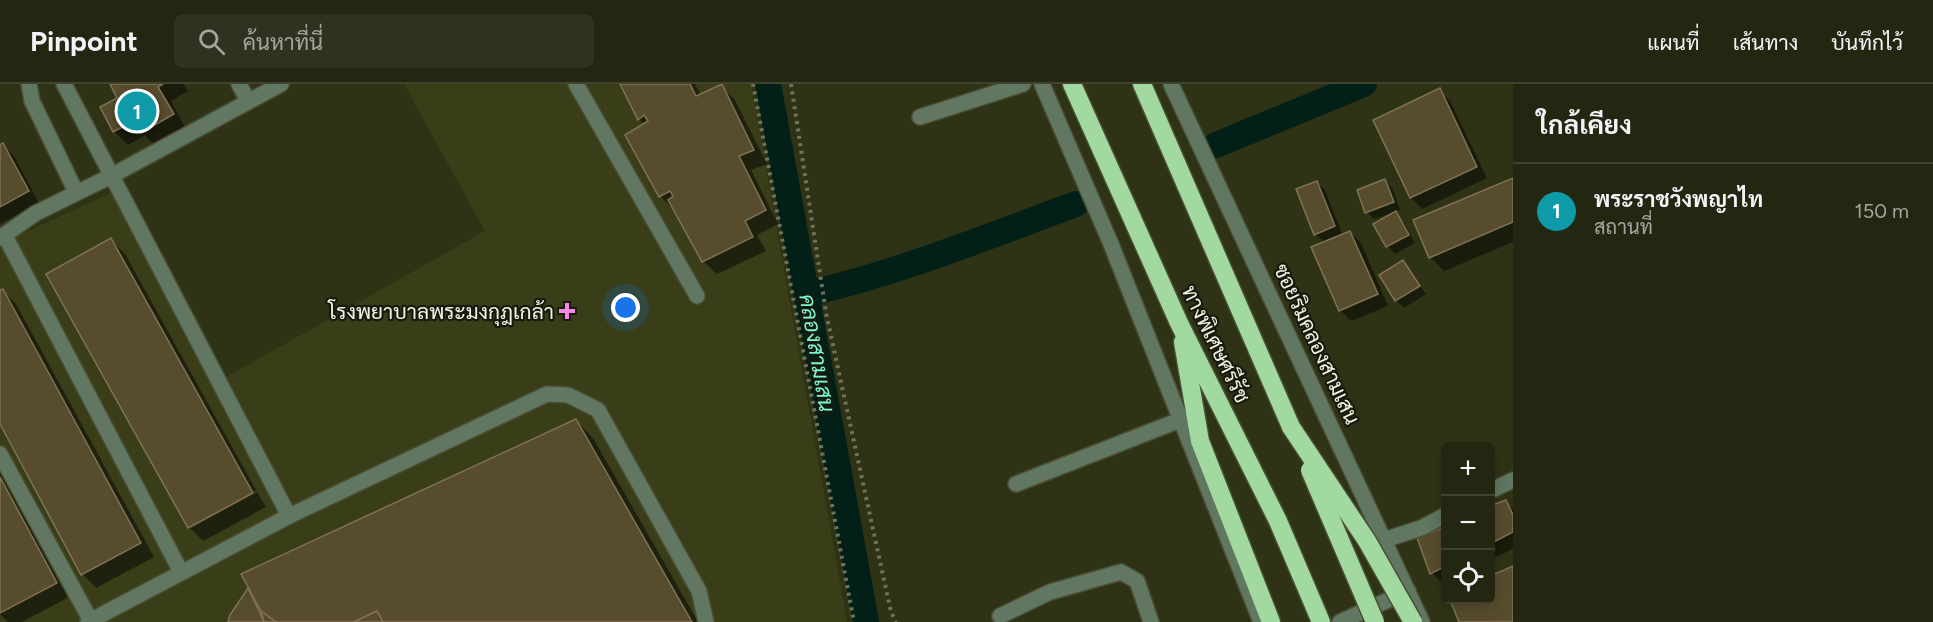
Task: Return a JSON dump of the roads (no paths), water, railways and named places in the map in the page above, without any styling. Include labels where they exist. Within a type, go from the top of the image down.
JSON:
[{"type":"highway","name":"ทางพิเศษศรีรัช","points":[[1072,84],[1179,323],[1278,521],[1321,622]]},
{"type":"highway","name":"ทางพิเศษศรีรัช","points":[[1142,84],[1375,622]]},
{"type":"highway","points":[[1179,323],[1200,441],[1271,622]]},
{"type":"highway","points":[[1291,427],[1367,541],[1413,622]]},
{"type":"street","points":[[28,84],[32,101],[76,192]]},
{"type":"street","points":[[64,84],[289,516]]},
{"type":"street","points":[[239,84],[248,101]]},
{"type":"street","points":[[181,572],[3,237],[36,213],[113,175],[281,84]]},
{"type":"street","points":[[576,84],[697,296]]},
{"type":"street","points":[[921,117],[1023,84]]},
{"type":"street","points":[[1042,84],[1111,244],[1261,622]]},
{"type":"street","name":"ซอยริมคลองสามเสน","points":[[1171,84],[1422,622]]},
{"type":"street","points":[[0,454],[90,621],[289,516],[547,393],[568,396],[598,410],[699,591],[706,622]]},
{"type":"street","points":[[1016,484],[1180,420]]},
{"type":"street","points":[[1495,489],[1513,480]]},
{"type":"street","points":[[1384,540],[1421,528],[1441,518]]},
{"type":"street","points":[[1000,616],[1050,592],[1121,572],[1137,581],[1151,622]]},
{"type":"street","points":[[1340,622],[1408,591]]},
{"type":"waterway","name":"คลองสามเสน","points":[[768,84],[866,622]]},
{"type":"waterway","points":[[1216,145],[1364,84]]},
{"type":"waterway","points":[[806,294],[909,265],[1076,204]]},
{"type":"place","name":"พระราชวังพญาไท","points":[[137,111]]},
{"type":"place","name":"โรงพยาบาลพระมงกุฎเกล้า","points":[[567,311]]}]
